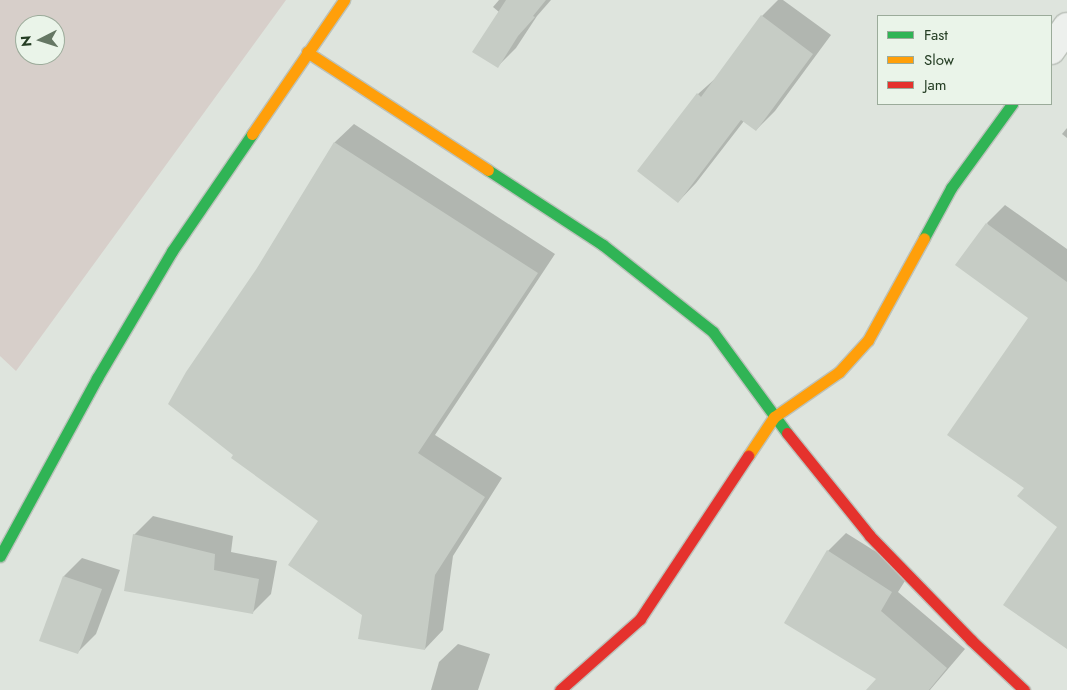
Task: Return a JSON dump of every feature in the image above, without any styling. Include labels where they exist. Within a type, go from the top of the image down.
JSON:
[{"type":"street","points":[[0,556],[97,378],[172,251],[344,0]]},
{"type":"street","points":[[1052,49],[1067,27]]},
{"type":"street","points":[[307,52],[603,245],[713,332],[774,417],[870,536],[970,640],[1024,690]]},
{"type":"street","points":[[560,690],[640,620],[774,417],[839,372],[868,340],[951,188],[1011,105]]},
{"type":"shaded area","points":[[0,0],[286,0],[16,371],[0,356]]},
{"type":"building","points":[[506,0],[546,0],[533,16],[535,17],[518,36],[498,68],[472,52]]},
{"type":"building","points":[[761,15],[813,54],[756,131],[741,120],[678,203],[637,171],[697,93],[701,97]]},
{"type":"building","points":[[334,142],[538,273],[418,453],[485,497],[435,575],[425,650],[358,639],[362,615],[288,565],[318,521],[231,458],[233,455],[168,404],[186,372],[257,268]]},
{"type":"building","points":[[986,223],[1067,282],[1067,649],[1003,605],[1057,527],[1017,496],[1024,488],[947,435],[1028,318],[955,265]]},
{"type":"building","points":[[133,534],[215,554],[214,570],[259,579],[253,614],[124,591]]},
{"type":"building","points":[[827,550],[892,592],[881,611],[947,668],[929,690],[866,690],[876,679],[784,623]]},
{"type":"building","points":[[63,576],[102,589],[78,654],[39,641]]},
{"type":"traffic: fast","points":[[924,238],[951,188],[1011,105]]},
{"type":"traffic: fast","points":[[0,556],[97,378],[172,251],[252,134]]},
{"type":"traffic: fast","points":[[488,170],[603,245],[713,332],[787,433]]},
{"type":"traffic: slow","points":[[252,134],[344,0]]},
{"type":"traffic: slow","points":[[307,52],[488,170]]},
{"type":"traffic: slow","points":[[748,456],[774,417],[839,372],[868,340],[924,238]]},
{"type":"traffic: jam","points":[[787,433],[870,536],[971,640],[1024,690]]},
{"type":"traffic: jam","points":[[560,690],[640,619],[748,456]]}]
